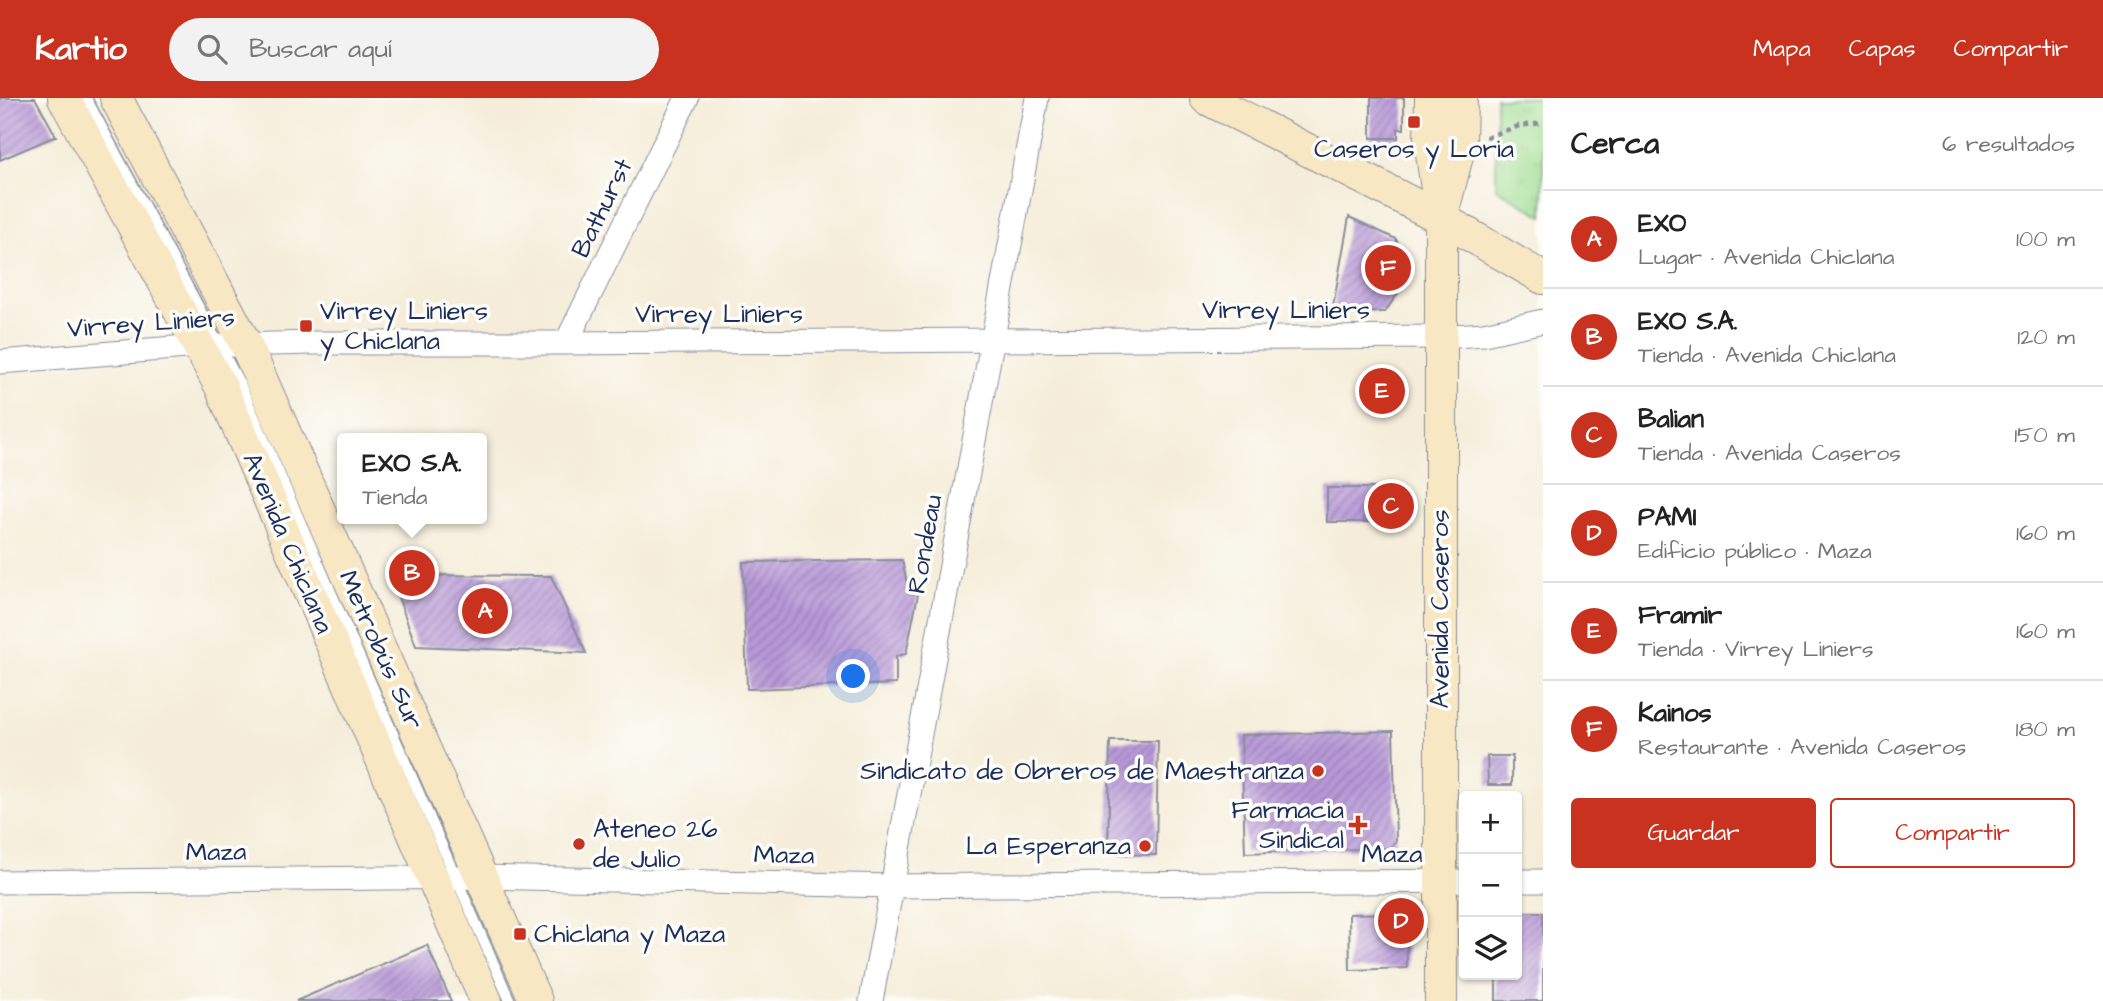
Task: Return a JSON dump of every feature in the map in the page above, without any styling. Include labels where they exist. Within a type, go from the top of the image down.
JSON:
[{"type":"main road","name":"Avenida Chiclana","points":[[64,98],[221,346],[221,387],[457,877],[536,1001]]},
{"type":"main road","name":"Avenida Chiclana","points":[[116,98],[221,346],[410,711],[457,877],[486,1001]]},
{"type":"main road","points":[[1206,98],[1441,218],[1543,278]]},
{"type":"main road","name":"Avenida Caseros","points":[[1430,98],[1430,139],[1441,218],[1440,337],[1452,881],[1441,1001]]},
{"type":"main road","name":"Avenida Caseros","points":[[1441,218],[1460,144],[1461,98]]},
{"type":"street","name":"Bathurst","points":[[566,344],[687,98]]},
{"type":"street","name":"Rondeau","points":[[871,1001],[1037,98]]},
{"type":"street","name":"Virrey Liniers","points":[[0,362],[311,342],[566,344],[1440,337],[1484,334],[1543,321]]},
{"type":"street","name":"Maza","points":[[0,882],[457,877],[892,886],[1452,881]]},
{"type":"street","points":[[1522,881],[1543,881]]},
{"type":"lane","points":[[86,98],[221,346]]},
{"type":"lane","points":[[457,877],[510,1001]]},
{"type":"path","points":[[1460,144],[1543,123]]},
{"type":"green space","points":[[1496,98],[1543,98],[1543,216],[1496,188]]},
{"type":"building","points":[[0,98],[35,98],[56,136],[0,160]]},
{"type":"building","points":[[1371,98],[1404,98],[1404,129],[1398,129],[1398,138],[1371,138]]},
{"type":"building","points":[[1349,217],[1396,239],[1401,252],[1398,293],[1385,312],[1332,312]]},
{"type":"building","points":[[1327,488],[1396,488],[1396,522],[1327,522]]},
{"type":"building","points":[[902,560],[909,593],[918,594],[906,654],[896,656],[896,684],[747,689],[743,562]]},
{"type":"building","points":[[390,575],[551,576],[586,653],[416,646]]},
{"type":"building","name":"Sindicato de Obreros de Maestranza","points":[[1393,731],[1396,841],[1390,848],[1245,853],[1241,735]]},
{"type":"building","points":[[1110,741],[1158,741],[1156,855],[1108,854]]},
{"type":"building","points":[[1487,756],[1512,756],[1512,785],[1488,785]]},
{"type":"building","points":[[1522,912],[1543,912],[1543,1001],[1496,1001],[1496,980],[1522,980]]},
{"type":"building","points":[[1406,913],[1407,968],[1350,970],[1349,914]]},
{"type":"building","points":[[427,945],[451,1001],[296,1001]]},
{"type":"place","name":"Caseros y Loria","points":[[1414,122]]},
{"type":"place","name":"Kainos","points":[[1388,268]]},
{"type":"place","name":"Virrey Liniers y Chiclana","points":[[306,326]]},
{"type":"place","name":"Framir","points":[[1382,391]]},
{"type":"place","name":"Balian","points":[[1391,506]]},
{"type":"place","name":"EXO S.A.","points":[[412,573]]},
{"type":"place","name":"EXO","points":[[485,611]]},
{"type":"place","name":"Sindicato de Obreros de Maestranza","points":[[1318,771]]},
{"type":"place","name":"Farmacia Sindical","points":[[1358,825]]},
{"type":"place","name":"Ateneo 26 de Julio","points":[[579,844]]},
{"type":"place","name":"La Esperanza","points":[[1145,846]]},
{"type":"place","name":"PAMI","points":[[1401,921]]},
{"type":"place","name":"Chiclana y Maza","points":[[520,934]]}]
